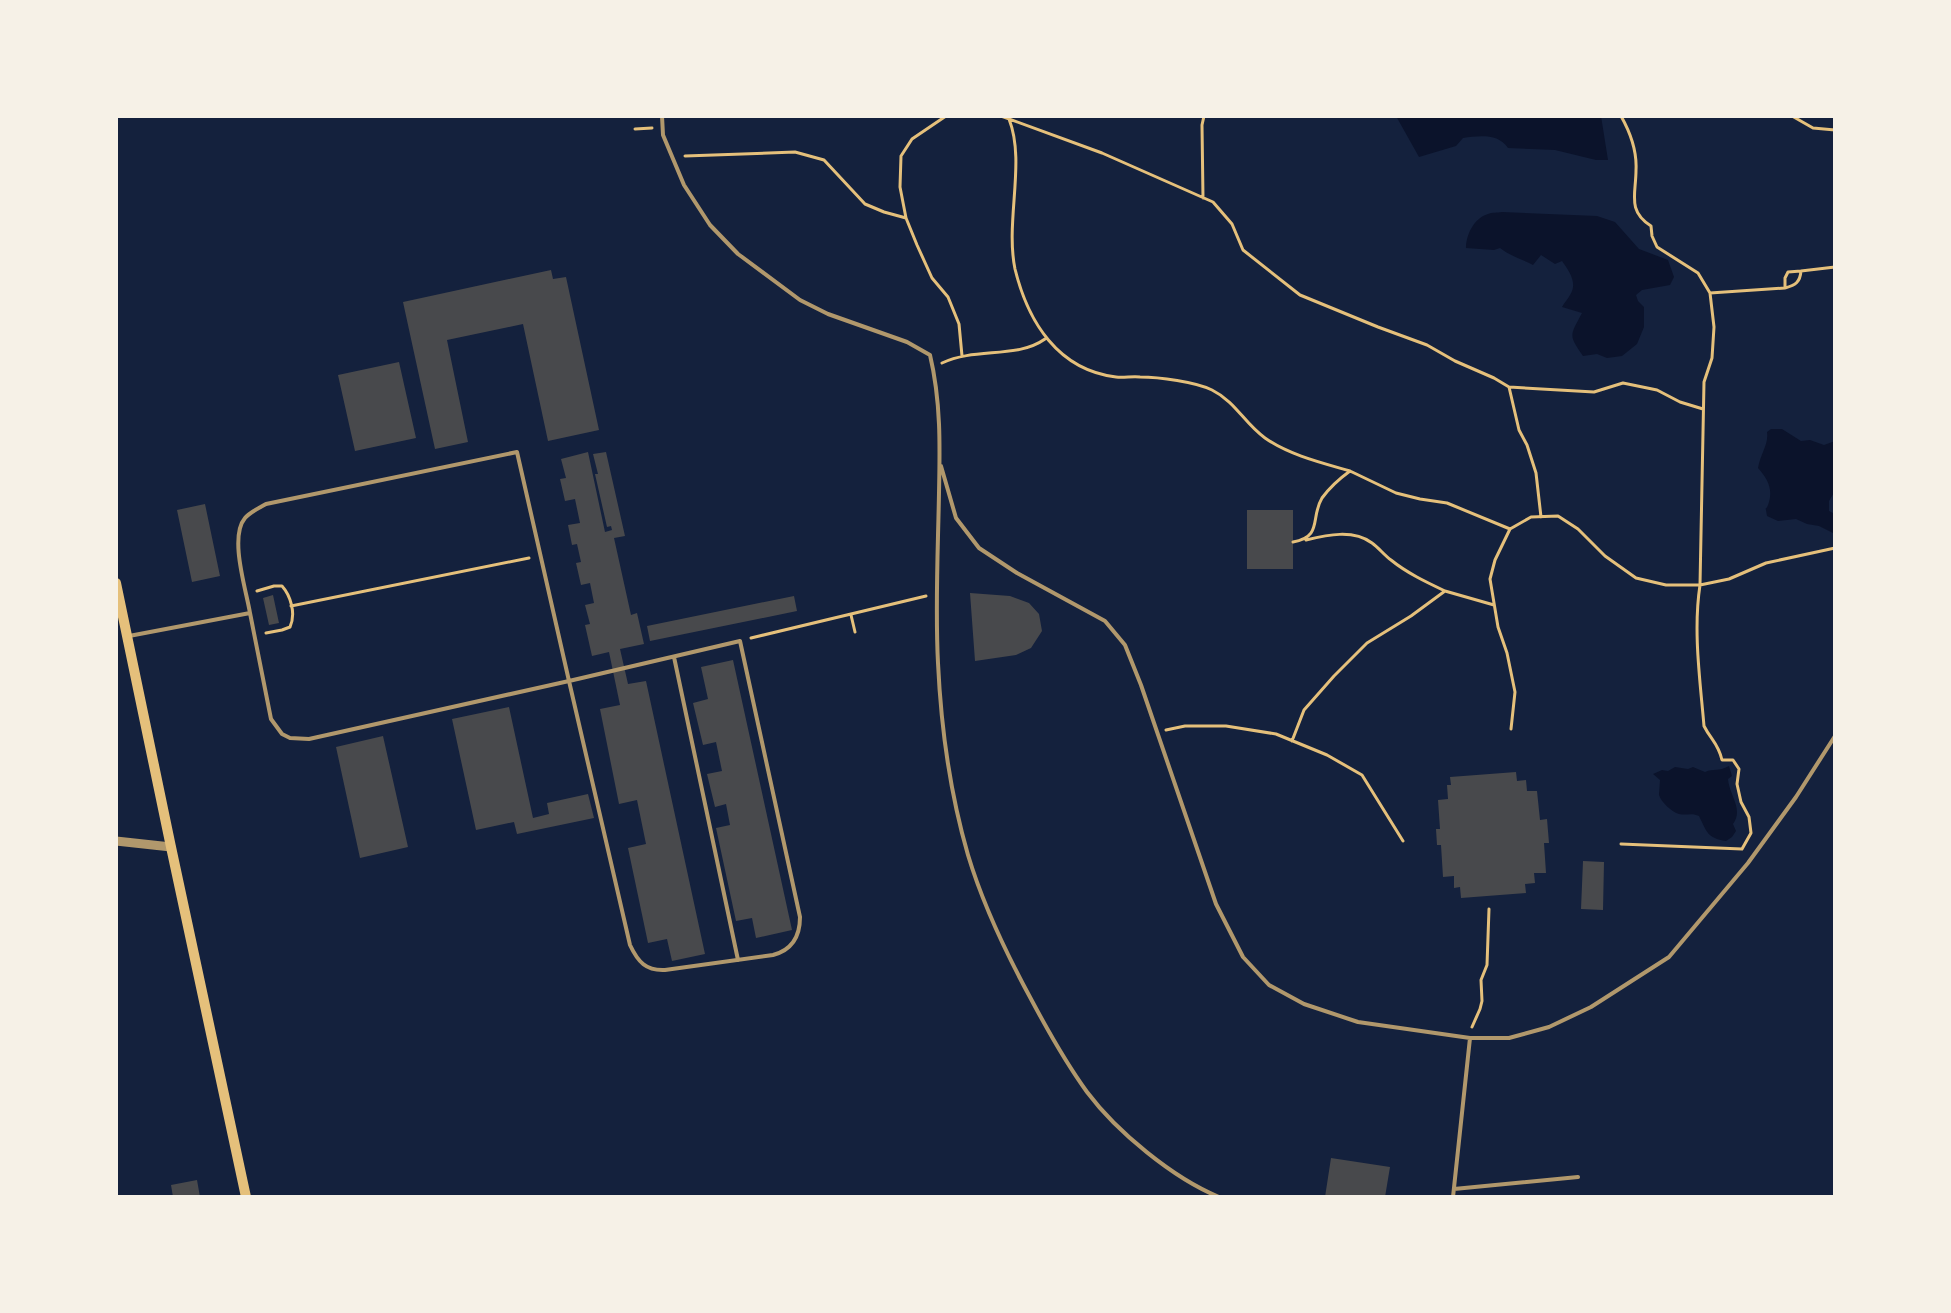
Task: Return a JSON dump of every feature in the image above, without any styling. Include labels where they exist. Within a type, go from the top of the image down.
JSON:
[{"type":"main road","points":[[116,583],[246,1197]]},
{"type":"street","points":[[116,841],[171,847]]},
{"type":"lane","points":[[662,116],[663,135],[684,185],[710,225],[738,254],[800,300],[828,314],[907,342],[930,355],[936,382],[939,459],[937,594],[943,724],[968,854],[988,913],[1056,1044],[1088,1093],[1117,1126],[1163,1164],[1197,1188],[1219,1197]]},
{"type":"lane","points":[[248,603],[237,540],[246,516],[256,509],[266,504],[517,452],[541,556],[569,681],[627,934],[635,956],[642,965],[656,971],[783,953],[796,938],[800,917],[739,641],[569,681],[299,740],[282,734],[271,719],[248,603]]},
{"type":"lane","points":[[939,459],[956,518],[979,548],[1017,573],[1105,621],[1125,645],[1216,904],[1243,957],[1269,985],[1304,1004],[1358,1022],[1470,1038],[1509,1038],[1549,1027],[1591,1007],[1669,957],[1748,863],[1835,736]]},
{"type":"lane","points":[[127,637],[250,613]]},
{"type":"lane","points":[[673,657],[738,960]]},
{"type":"lane","points":[[1453,1197],[1470,1038]]},
{"type":"lane","points":[[1454,1189],[1578,1177]]},
{"type":"path","points":[[946,116],[912,139],[901,156],[900,187],[906,218],[932,278],[948,297],[959,324],[962,356]]},
{"type":"path","points":[[1001,116],[1102,153],[1213,202],[1232,224],[1243,250],[1300,295],[1427,345],[1509,387],[1594,392],[1623,383],[1657,390],[1703,409]]},
{"type":"path","points":[[1203,198],[1204,116]]},
{"type":"path","points":[[1621,116],[1633,144],[1636,170],[1634,198],[1638,214],[1642,221],[1651,226],[1657,247],[1698,273],[1710,293],[1714,327],[1712,358],[1704,382],[1700,585],[1696,632],[1704,726],[1709,737],[1719,746],[1722,760],[1733,760],[1739,769],[1737,784],[1749,817],[1751,833],[1742,849],[1621,844]]},
{"type":"path","points":[[1792,116],[1813,128],[1835,130]]},
{"type":"path","points":[[1009,119],[1015,149],[1011,238],[1015,269],[1028,309],[1045,339],[1069,359],[1093,372],[1117,377],[1173,380],[1209,388],[1231,402],[1251,427],[1294,453],[1350,471],[1396,493],[1447,503],[1510,529]]},
{"type":"path","points":[[635,129],[663,127]]},
{"type":"path","points":[[672,157],[795,152],[824,160],[865,204],[906,218]]},
{"type":"path","points":[[1785,288],[1788,272],[1835,267]]},
{"type":"path","points":[[1710,293],[1785,288],[1795,285],[1801,271]]},
{"type":"path","points":[[933,367],[972,354],[1016,351],[1035,346],[1045,339]]},
{"type":"path","points":[[1509,387],[1519,430],[1536,473],[1541,517]]},
{"type":"path","points":[[1305,540],[1312,533],[1321,501],[1333,484],[1350,471]]},
{"type":"path","points":[[1511,729],[1515,692],[1490,579],[1495,560],[1510,529],[1531,517],[1558,516],[1636,578],[1666,585],[1700,585],[1729,579],[1766,563],[1835,548]]},
{"type":"path","points":[[1293,542],[1331,534],[1354,535],[1370,541],[1389,559],[1422,580],[1445,591],[1494,605]]},
{"type":"path","points":[[291,606],[541,556]]},
{"type":"path","points":[[248,603],[257,590],[279,585],[286,590],[291,606],[293,622],[287,629],[265,633],[252,625]]},
{"type":"path","points":[[1292,741],[1304,710],[1367,643],[1445,591]]},
{"type":"path","points":[[739,641],[937,594]]},
{"type":"path","points":[[851,615],[855,632]]},
{"type":"path","points":[[1157,732],[1185,726],[1226,726],[1276,734],[1327,755],[1362,775],[1403,841]]},
{"type":"path","points":[[1470,1038],[1482,1001],[1481,980],[1487,965],[1489,909]]},
{"type":"water","points":[[1396,116],[1601,116],[1608,160],[1555,150],[1508,148],[1499,140],[1482,136],[1463,138],[1456,146],[1419,157]]},
{"type":"water","points":[[1490,213],[1597,216],[1615,222],[1639,249],[1668,260],[1674,277],[1670,285],[1642,290],[1636,295],[1644,307],[1644,327],[1637,344],[1622,356],[1583,356],[1572,335],[1582,313],[1562,307],[1573,286],[1572,277],[1562,261],[1555,264],[1541,255],[1533,265],[1500,248],[1466,248],[1469,233],[1479,219]]},
{"type":"water","points":[[1782,429],[1801,441],[1810,440],[1824,445],[1835,441],[1835,491],[1829,501],[1829,511],[1835,514],[1835,534],[1796,519],[1778,521],[1767,516],[1770,488],[1758,468],[1767,432]]},
{"type":"water","points":[[1729,766],[1732,776],[1728,779],[1729,785],[1737,813],[1733,824],[1736,831],[1726,841],[1708,833],[1699,816],[1679,814],[1667,806],[1659,795],[1660,780],[1653,774],[1675,767],[1693,767],[1705,772]]},
{"type":"building","points":[[551,270],[553,279],[566,277],[599,430],[548,441],[523,324],[447,340],[468,442],[435,449],[403,302]]},
{"type":"building","points":[[399,362],[416,438],[355,451],[338,375]]},
{"type":"building","points":[[588,452],[605,532],[612,530],[611,526],[607,527],[593,454],[606,452],[625,536],[614,538],[631,615],[637,613],[644,644],[620,649],[628,684],[646,681],[705,954],[672,961],[667,939],[648,943],[628,848],[646,844],[637,800],[619,804],[600,709],[620,705],[609,652],[592,656],[585,625],[590,624],[585,605],[594,603],[590,583],[581,585],[576,563],[581,562],[577,544],[572,545],[568,525],[580,523],[575,499],[565,501],[560,479],[566,478],[561,459]]},
{"type":"building","points":[[205,504],[220,576],[192,582],[177,510]]},
{"type":"building","points":[[1247,510],[1293,510],[1293,569],[1247,569]]},
{"type":"building","points":[[970,593],[1010,596],[1029,603],[1039,614],[1042,631],[1031,648],[1016,655],[975,661]]},
{"type":"building","points":[[273,595],[279,623],[269,625],[263,598]]},
{"type":"building","points":[[794,596],[797,611],[650,641],[647,626]]},
{"type":"building","points":[[733,660],[792,930],[756,938],[752,918],[736,921],[716,828],[730,825],[726,804],[715,807],[707,774],[722,771],[716,742],[703,745],[693,703],[708,699],[701,667]]},
{"type":"building","points":[[509,707],[533,818],[549,814],[547,803],[588,794],[594,818],[517,834],[514,822],[476,830],[452,719]]},
{"type":"building","points":[[383,736],[408,847],[360,858],[336,747]]},
{"type":"building","points":[[1516,772],[1517,781],[1526,780],[1527,791],[1537,791],[1540,820],[1547,819],[1549,843],[1544,843],[1546,873],[1534,873],[1535,883],[1525,884],[1526,893],[1461,898],[1460,887],[1454,888],[1454,876],[1443,877],[1441,845],[1437,845],[1436,829],[1440,829],[1438,800],[1448,799],[1450,777]]},
{"type":"building","points":[[1583,861],[1604,862],[1603,910],[1581,909]]},
{"type":"building","points":[[1331,1158],[1390,1167],[1385,1197],[1325,1197]]},
{"type":"building","points":[[197,1180],[200,1197],[173,1197],[171,1185]]}]
